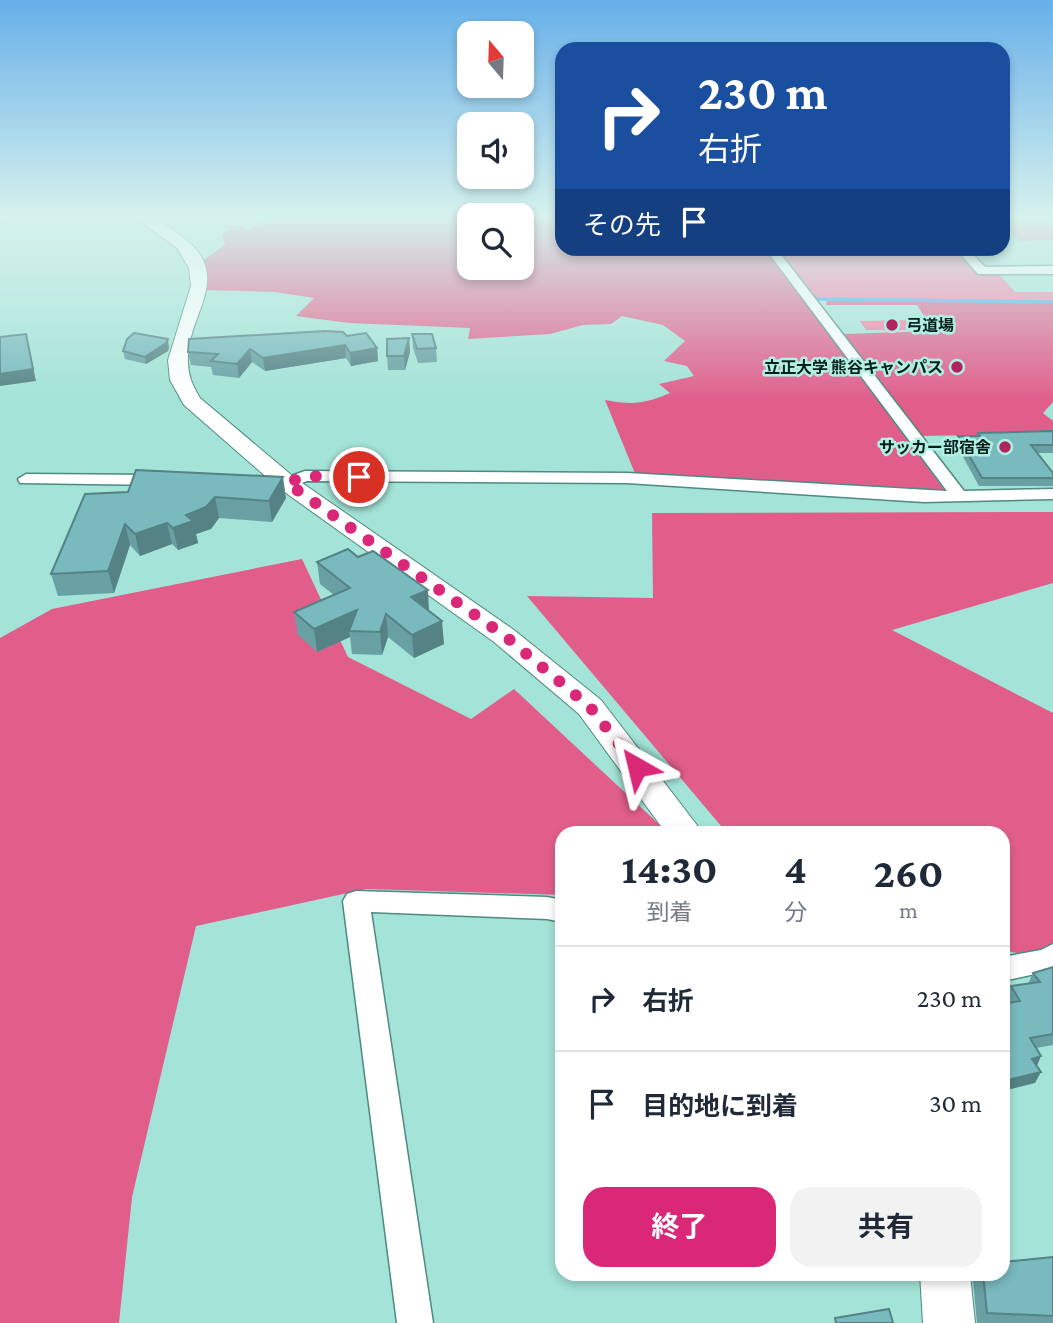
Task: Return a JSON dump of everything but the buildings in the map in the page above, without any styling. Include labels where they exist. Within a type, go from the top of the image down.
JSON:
[{"type":"street","points":[[197,278],[193,313],[176,352],[182,388],[191,401],[287,483],[505,636],[590,707],[680,826]]},
{"type":"street","points":[[793,278],[959,496]]},
{"type":"street","points":[[246,482],[287,483],[305,476],[627,478],[924,498],[1053,494]]},
{"type":"street","points":[[26,478],[179,480]]},
{"type":"street","points":[[415,1323],[356,901],[555,910]]},
{"type":"street","points":[[1010,968],[1049,960],[1053,955]]},
{"type":"street","points":[[946,1281],[949,1323]]},
{"type":"shaded area","points":[[203,278],[534,280],[534,278],[787,278],[948,495],[636,476],[605,400],[631,403],[653,399],[670,393],[659,384],[694,376],[687,366],[664,361],[685,341],[663,325],[622,316],[611,324],[583,325],[550,334],[468,339],[470,328],[349,323],[296,316],[314,298],[275,292],[205,290]]},
{"type":"shaded area","points":[[795,278],[1002,278],[1015,292],[1053,292],[1053,302],[812,299]]},
{"type":"shaded area","points":[[827,299],[1053,302],[1053,402],[1043,413],[1053,421],[1053,434],[918,436],[844,334],[934,331],[917,305],[826,305]]},
{"type":"shaded area","name":"弓道場","points":[[918,320],[926,330],[866,330],[860,321]]},
{"type":"shaded area","points":[[1053,512],[1053,583],[892,630],[1053,713],[1053,949],[1049,960],[1010,952],[1010,826],[721,826],[527,596],[653,598],[652,513]]},
{"type":"shaded area","points":[[302,559],[348,657],[471,719],[514,689],[661,826],[555,826],[555,895],[366,889],[196,926],[132,1197],[119,1323],[0,1323],[0,638],[52,609]]},
{"type":"waterway","points":[[810,299],[1053,302]]},
{"type":"place","name":"弓道場","points":[[892,325]]},
{"type":"place","name":"立正大学 熊谷キャンパス","points":[[957,367]]},
{"type":"place","name":"サッカー部宿舎","points":[[1005,447]]},
{"type":"route","points":[[359,477],[305,476],[287,483],[505,636],[590,707],[637,767]]}]
